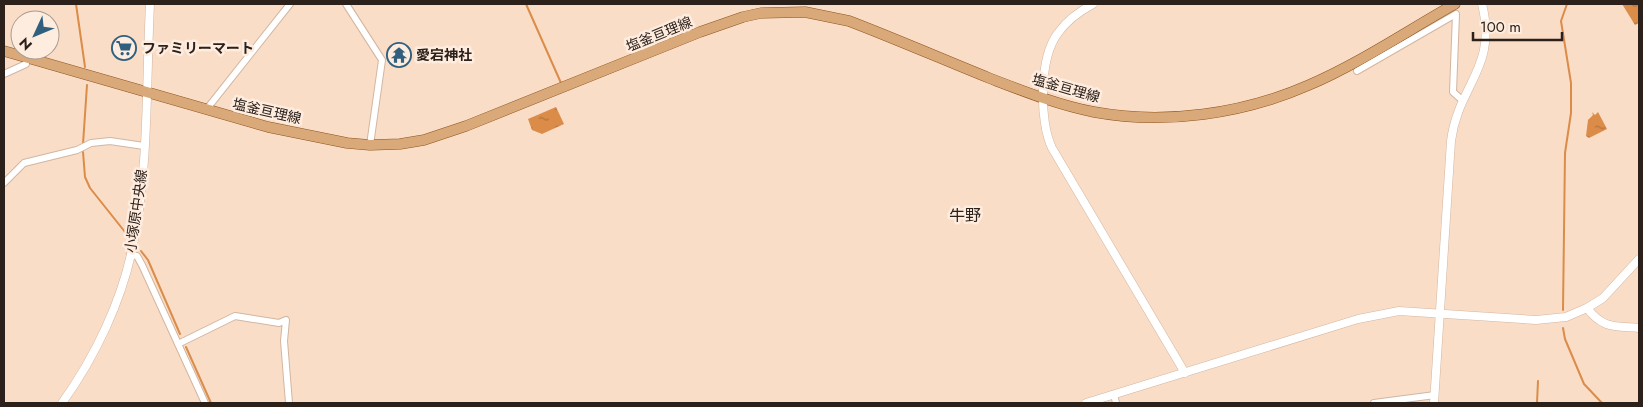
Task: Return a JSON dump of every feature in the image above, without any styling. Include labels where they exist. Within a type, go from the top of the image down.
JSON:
[{"type":"main road","name":"塩釜亘理線","points":[[30,60],[276,129],[370,145],[400,144],[450,131],[720,25],[761,13],[782,11],[805,12],[849,21],[1044,98],[1093,112],[1148,117],[1186,116],[1229,110],[1261,102],[1309,85],[1455,4]]},
{"type":"street","name":"小塚原中央線","points":[[62,403],[97,344],[116,304],[130,255],[135,230],[144,146],[150,4]]},
{"type":"street","points":[[206,110],[290,4]]},
{"type":"street","points":[[346,4],[382,60],[370,145]]},
{"type":"street","points":[[1093,4],[1067,22],[1057,34],[1050,48],[1046,66],[1044,98],[1045,130],[1052,148],[1186,373]]},
{"type":"street","points":[[1374,403],[1434,399],[1451,141],[1462,100],[1476,76],[1486,44],[1487,29],[1482,4]]},
{"type":"street","points":[[1358,71],[1456,14],[1453,92],[1462,100]]},
{"type":"street","points":[[4,74],[26,64],[27,60]]},
{"type":"street","points":[[4,182],[24,163],[78,150],[91,143],[110,141],[144,146]]},
{"type":"street","points":[[130,255],[138,256],[205,403]]},
{"type":"street","points":[[1086,403],[1358,319],[1399,311],[1547,319],[1566,316],[1587,308],[1608,294],[1639,259]]},
{"type":"street","points":[[1587,308],[1597,320],[1605,324],[1639,328]]},
{"type":"street","points":[[178,344],[235,316],[279,324],[286,320],[284,341],[288,403]]},
{"type":"street","points":[[1114,394],[1116,403]]},
{"type":"water","points":[[1622,4],[1639,4],[1639,23],[1635,25]]},
{"type":"water","points":[[556,107],[564,124],[542,134],[532,130],[528,119]]},
{"type":"water","points":[[1592,112],[1595,115],[1598,112],[1607,129],[1589,138],[1586,136],[1588,120],[1593,115]]},
{"type":"waterway","points":[[76,4],[85,67]]},
{"type":"waterway","points":[[526,4],[561,83]]},
{"type":"waterway","points":[[1563,310],[1565,153],[1571,113],[1571,83],[1561,21],[1567,4]]},
{"type":"waterway","points":[[83,144],[87,85]]},
{"type":"waterway","points":[[83,152],[85,177],[90,188],[125,232]]},
{"type":"waterway","points":[[141,251],[148,260],[180,334]]},
{"type":"waterway","points":[[1563,328],[1565,339],[1584,384],[1602,403]]},
{"type":"waterway","points":[[186,347],[211,403]]},
{"type":"waterway","points":[[1537,403],[1538,381]]},
{"type":"place","name":"ファミリーマート","points":[[124,48]]},
{"type":"place","name":"愛宕神社","points":[[399,55]]},
{"type":"district","name":"牛野","points":[[965,215]]}]
